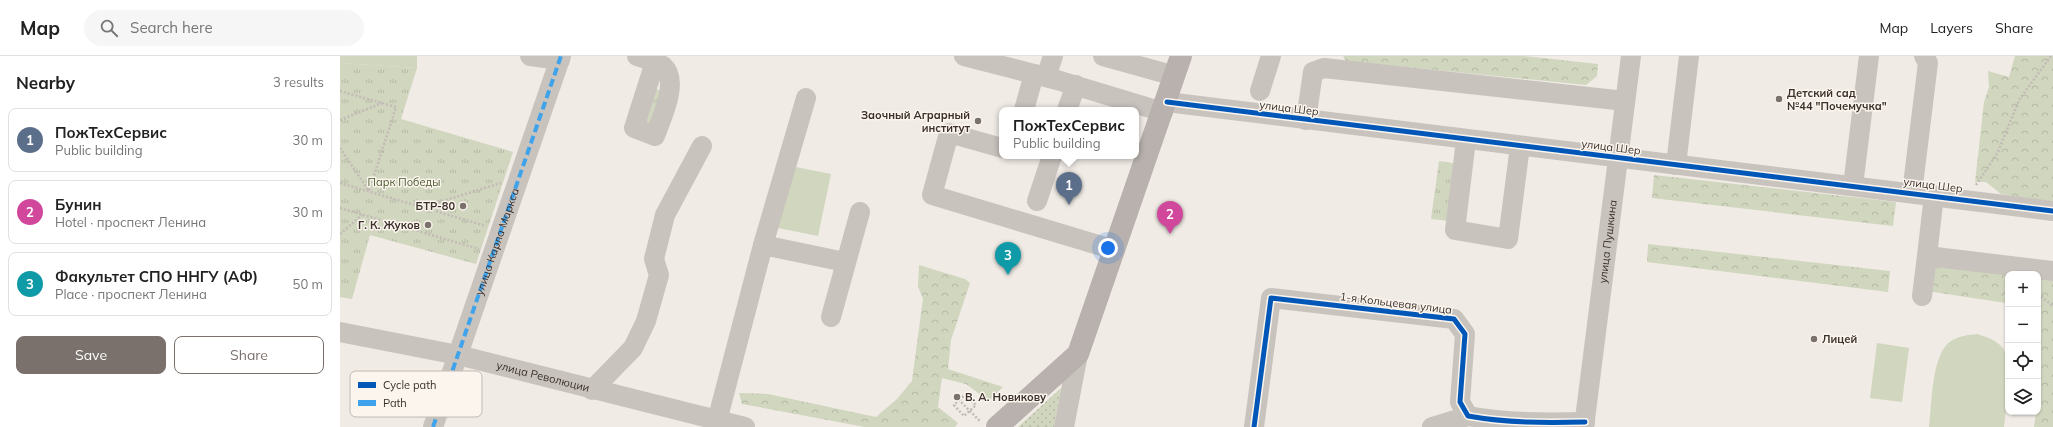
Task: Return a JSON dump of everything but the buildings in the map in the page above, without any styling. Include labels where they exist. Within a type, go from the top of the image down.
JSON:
[{"type":"main road","points":[[989,424],[1078,354],[1165,107],[1181,56]]},
{"type":"street","points":[[530,56],[560,58]]},
{"type":"street","name":"улица Шер","points":[[964,56],[1076,86],[1165,107],[1306,120],[1934,195],[2053,211]]},
{"type":"street","points":[[1025,107],[1040,76],[1053,56]]},
{"type":"street","points":[[1103,56],[1175,76]]},
{"type":"street","points":[[1260,91],[1271,56]]},
{"type":"street","name":"улица Пушкина","points":[[1585,424],[1631,56]]},
{"type":"street","points":[[1676,165],[1689,56]]},
{"type":"street","points":[[1853,186],[1869,56]]},
{"type":"street","name":"улица Карла Маркса","points":[[452,371],[560,58]]},
{"type":"street","points":[[1912,193],[1930,58]]},
{"type":"street","points":[[1306,120],[1313,72],[1324,68],[1625,101]]},
{"type":"street","points":[[1068,107],[1076,86]]},
{"type":"street","points":[[717,421],[763,245],[806,98]]},
{"type":"street","points":[[999,147],[949,133],[932,195],[1115,250]]},
{"type":"street","points":[[1466,140],[1455,230],[1508,239],[1520,146]]},
{"type":"street","points":[[592,390],[633,348],[646,321],[659,275],[654,259],[665,215],[702,146]]},
{"type":"street","points":[[1037,201],[1051,159]]},
{"type":"street","points":[[1922,296],[1934,195]]},
{"type":"street","points":[[831,317],[860,212]]},
{"type":"street","points":[[763,245],[845,262]]},
{"type":"street","points":[[1927,256],[2053,271]]},
{"type":"street","name":"1-я Кольцевая улица","points":[[1254,427],[1271,298],[1454,319],[1465,334],[1460,402],[1468,416]]},
{"type":"street","name":"улица Революции","points":[[340,332],[458,355],[592,390],[745,427]]},
{"type":"street","points":[[1064,427],[1078,354]]},
{"type":"street","points":[[1432,427],[1468,416],[1495,421],[1585,424]]},
{"type":"street","name":"улица Карла Маркса","points":[[433,427],[436,417]]},
{"type":"path","points":[[1976,187],[1998,152],[2019,100],[2051,56]]},
{"type":"path","points":[[340,91],[396,107],[369,191]]},
{"type":"path","points":[[340,120],[382,103]]},
{"type":"path","points":[[340,148],[369,191]]},
{"type":"path","points":[[340,182],[488,227]]},
{"type":"path","points":[[423,207],[502,183]]},
{"type":"path","points":[[340,208],[493,253]]},
{"type":"path","points":[[340,234],[362,215]]},
{"type":"path","points":[[2041,296],[2053,306]]},
{"type":"path","points":[[965,394],[976,405],[964,416],[954,405],[960,400],[965,394]]},
{"type":"path","points":[[960,400],[970,410],[989,424]]},
{"type":"green space","points":[[340,56],[417,56],[417,68],[340,63]]},
{"type":"green space","points":[[1343,56],[1523,56],[1598,64],[1597,76],[1586,85],[1346,61]]},
{"type":"green space","points":[[2015,56],[2053,56],[2053,203],[2001,194],[1986,182],[1975,182],[1984,102],[1989,87],[1988,71],[2009,77]]},
{"type":"green space","name":"Парк Победы","points":[[340,63],[417,68],[401,119],[513,152],[476,264],[370,235],[352,299],[340,297]]},
{"type":"green space","points":[[652,88],[666,92],[654,127],[640,123]]},
{"type":"green space","points":[[1439,161],[1458,164],[1450,221],[1431,219]]},
{"type":"green space","points":[[791,166],[831,174],[818,236],[778,228]]},
{"type":"green space","points":[[1654,175],[1896,202],[1893,226],[1652,198]]},
{"type":"green space","points":[[1648,244],[1890,271],[1888,292],[1647,262]]},
{"type":"green space","points":[[1930,260],[2015,271],[2005,271],[2005,303],[1927,291]]},
{"type":"green space","points":[[919,265],[965,279],[970,283],[951,340],[948,369],[1003,387],[989,401],[966,384],[942,378],[938,407],[958,423],[955,427],[865,427],[742,404],[739,393],[768,394],[876,417],[897,399],[912,381],[923,298],[918,287]]},
{"type":"green space","points":[[2041,274],[2053,276],[2053,427],[2034,427],[2036,415],[2041,415]]},
{"type":"green space","points":[[1977,334],[1997,342],[2005,352],[2006,415],[2004,427],[1929,427],[1936,368],[1940,357],[1944,348],[1951,341],[1967,335]]},
{"type":"green space","points":[[1877,343],[1909,348],[1902,402],[1870,398]]},
{"type":"green space","points":[[1061,388],[1054,427],[1018,427]]},
{"type":"marked path","points":[[452,371],[561,56]]},
{"type":"marked path","points":[[433,427],[436,417]]},
{"type":"cycle path","points":[[1167,102],[2053,211]]},
{"type":"cycle path","points":[[1254,427],[1271,298],[1454,319],[1465,334],[1460,402],[1468,416],[1526,422],[1585,422]]},
{"type":"place","name":"Детский сад №44 \"Почемучка\"","points":[[1779,99]]},
{"type":"place","name":"Заочный Аграрный институт","points":[[978,121]]},
{"type":"place","name":"ПожТехСервис","points":[[1069,205]]},
{"type":"place","name":"БТР-80","points":[[463,206]]},
{"type":"place","name":"Г. К. Жуков","points":[[428,225]]},
{"type":"place","name":"Бунин","points":[[1170,234]]},
{"type":"place","name":"Факультет СПО ННГУ (АФ)","points":[[1008,275]]},
{"type":"place","name":"Лицей","points":[[1814,339]]},
{"type":"place","name":"В. А. Новикову","points":[[957,397]]}]
